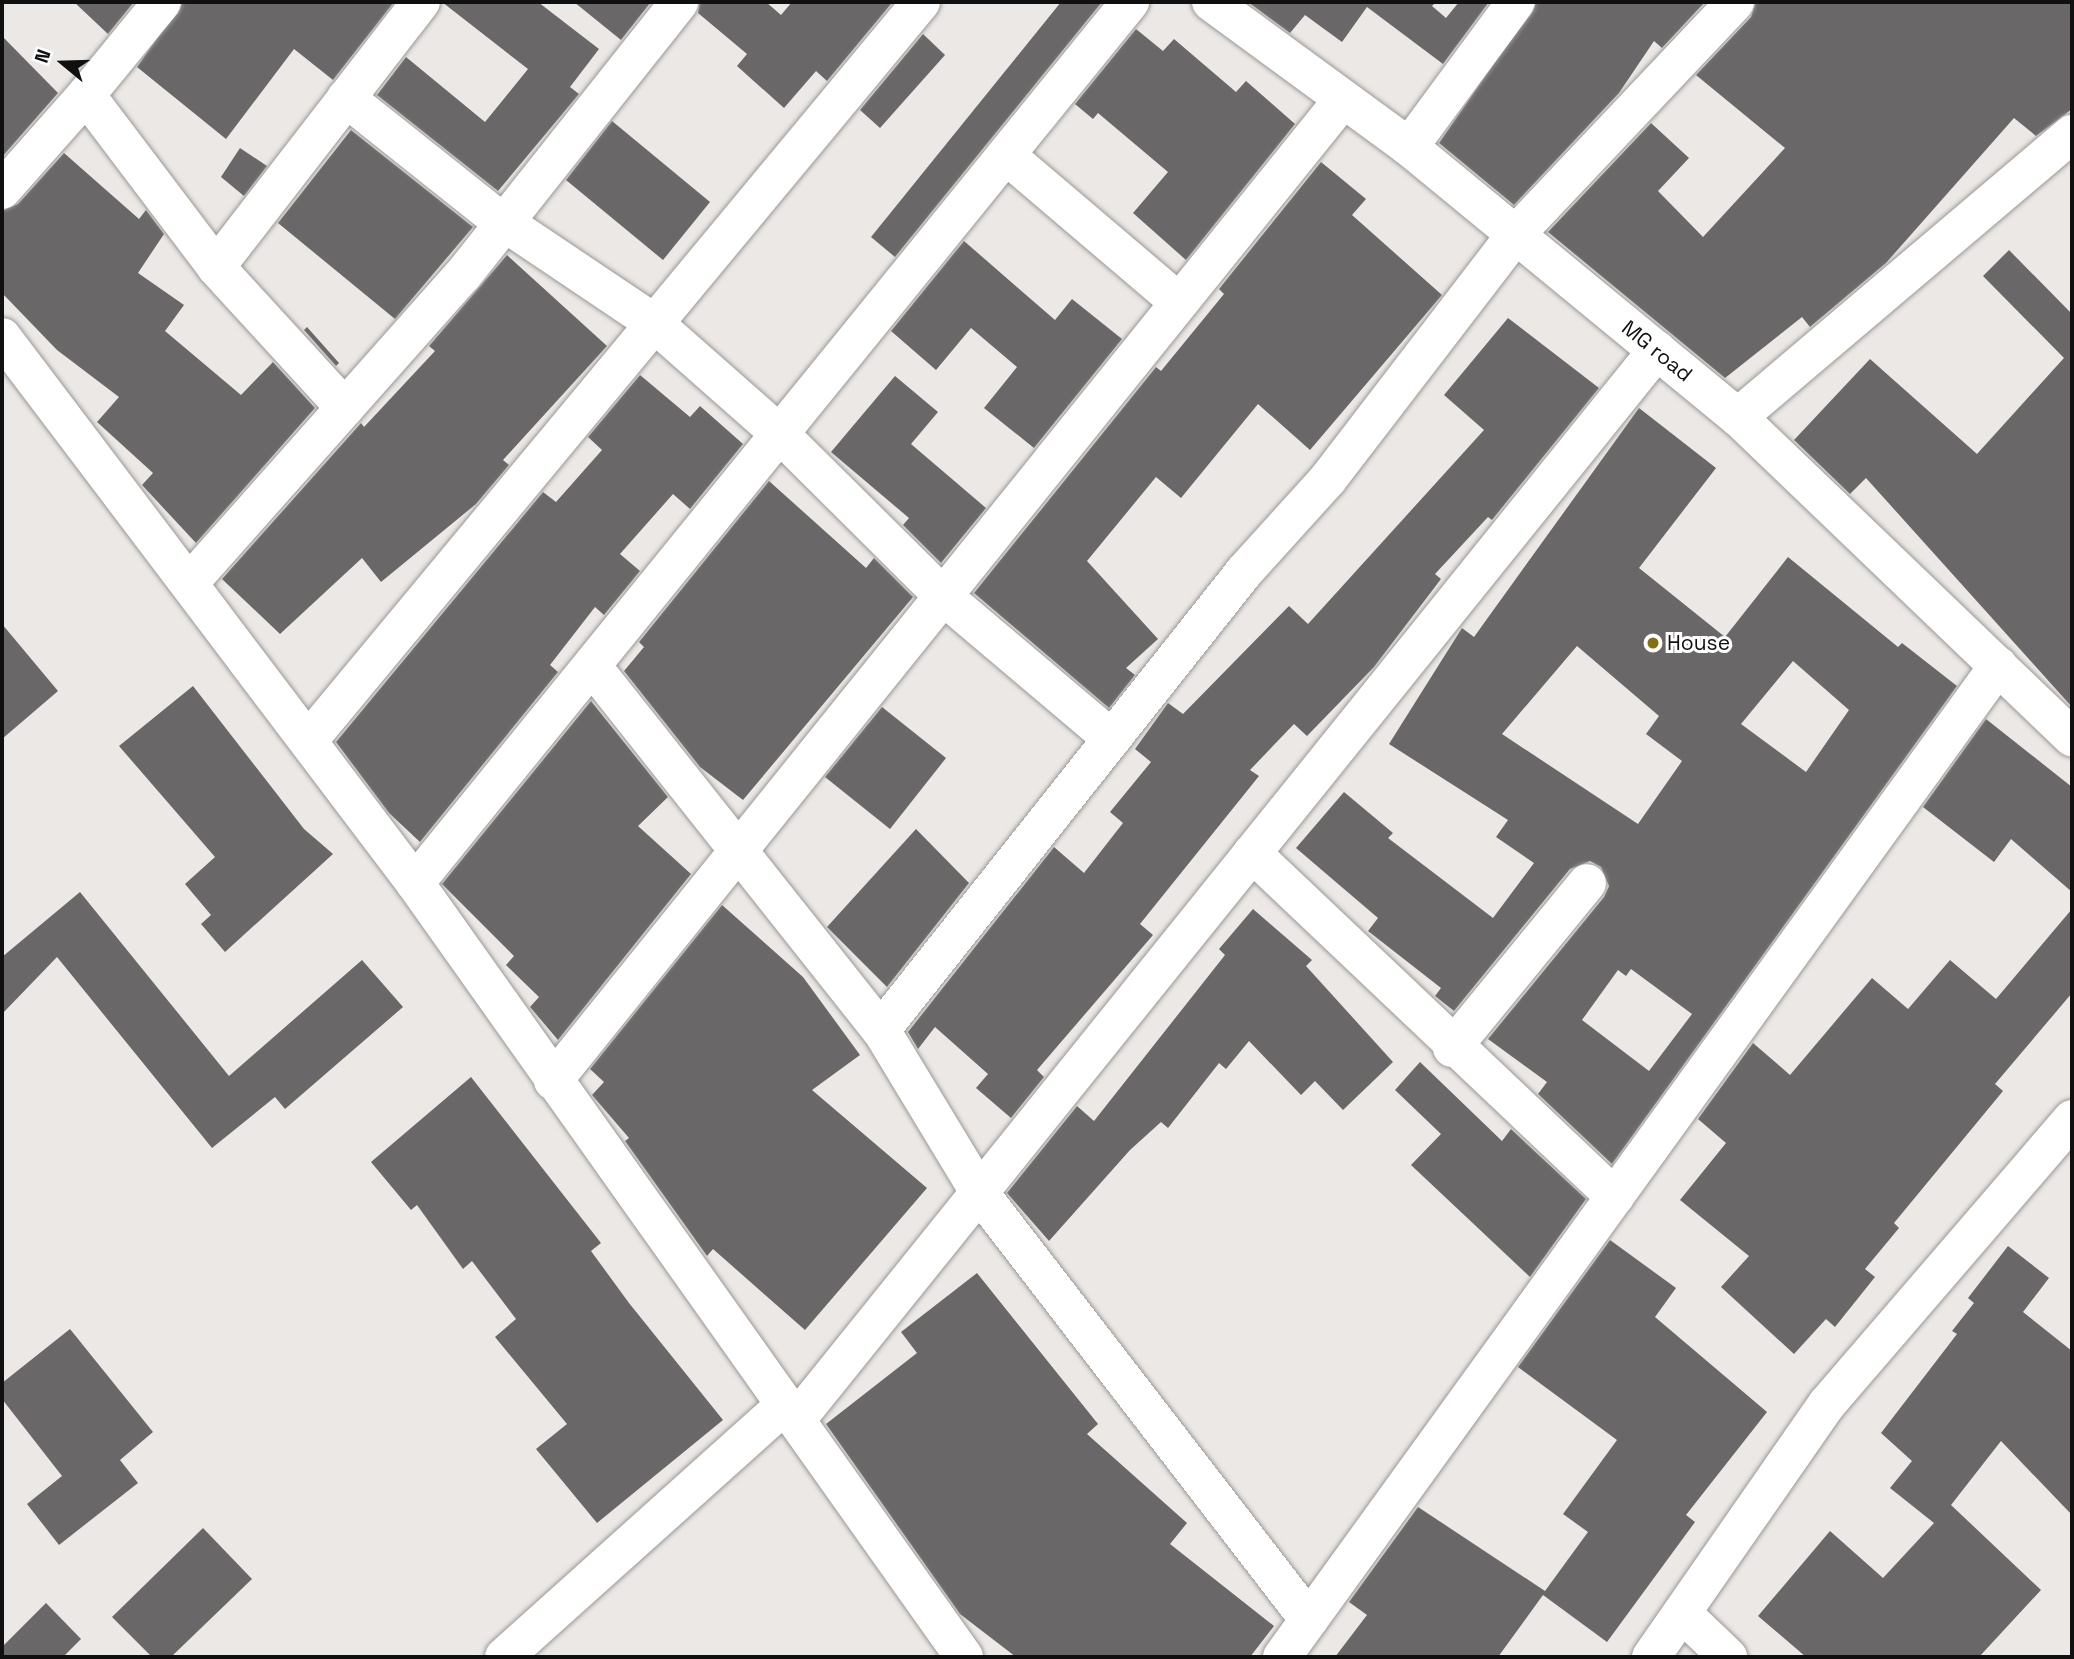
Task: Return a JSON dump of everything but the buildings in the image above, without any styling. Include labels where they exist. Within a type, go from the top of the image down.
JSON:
[{"type":"street","points":[[2,190],[86,95],[162,2]]},
{"type":"street","points":[[216,267],[421,2]]},
{"type":"street","points":[[191,581],[345,408],[504,222],[679,2]]},
{"type":"street","points":[[308,741],[921,2]]},
{"type":"street","points":[[415,883],[1130,2]]},
{"type":"street","name":"MG road","points":[[1211,2],[1409,148],[1738,416],[1998,666],[2070,731]]},
{"type":"street","points":[[1409,148],[1516,2]]},
{"type":"street","points":[[881,1030],[1244,572],[1328,479],[1516,235],[1735,2]]},
{"type":"street","points":[[86,95],[216,267],[345,408]]},
{"type":"street","points":[[346,98],[504,222],[654,323],[780,434],[943,596],[1112,739]]},
{"type":"street","points":[[554,1081],[1343,99]]},
{"type":"street","points":[[1738,416],[2072,134]]},
{"type":"street","points":[[1006,155],[1179,302]]},
{"type":"street","points":[[2,337],[191,581],[415,883],[964,1657]]},
{"type":"street","points":[[504,1657],[792,1412],[979,1192],[1657,350]]},
{"type":"street","points":[[592,666],[881,1030],[979,1192],[1309,1620]]},
{"type":"street","points":[[1282,1657],[1998,666]]},
{"type":"street","points":[[1252,853],[1452,1048],[1615,1198]]},
{"type":"street","points":[[1452,1048],[1587,883]]},
{"type":"street","points":[[1651,1657],[1827,1404],[2072,1119]]},
{"type":"street","points":[[1682,1613],[1728,1657]]},
{"type":"place","name":"House","points":[[1653,643]]}]
